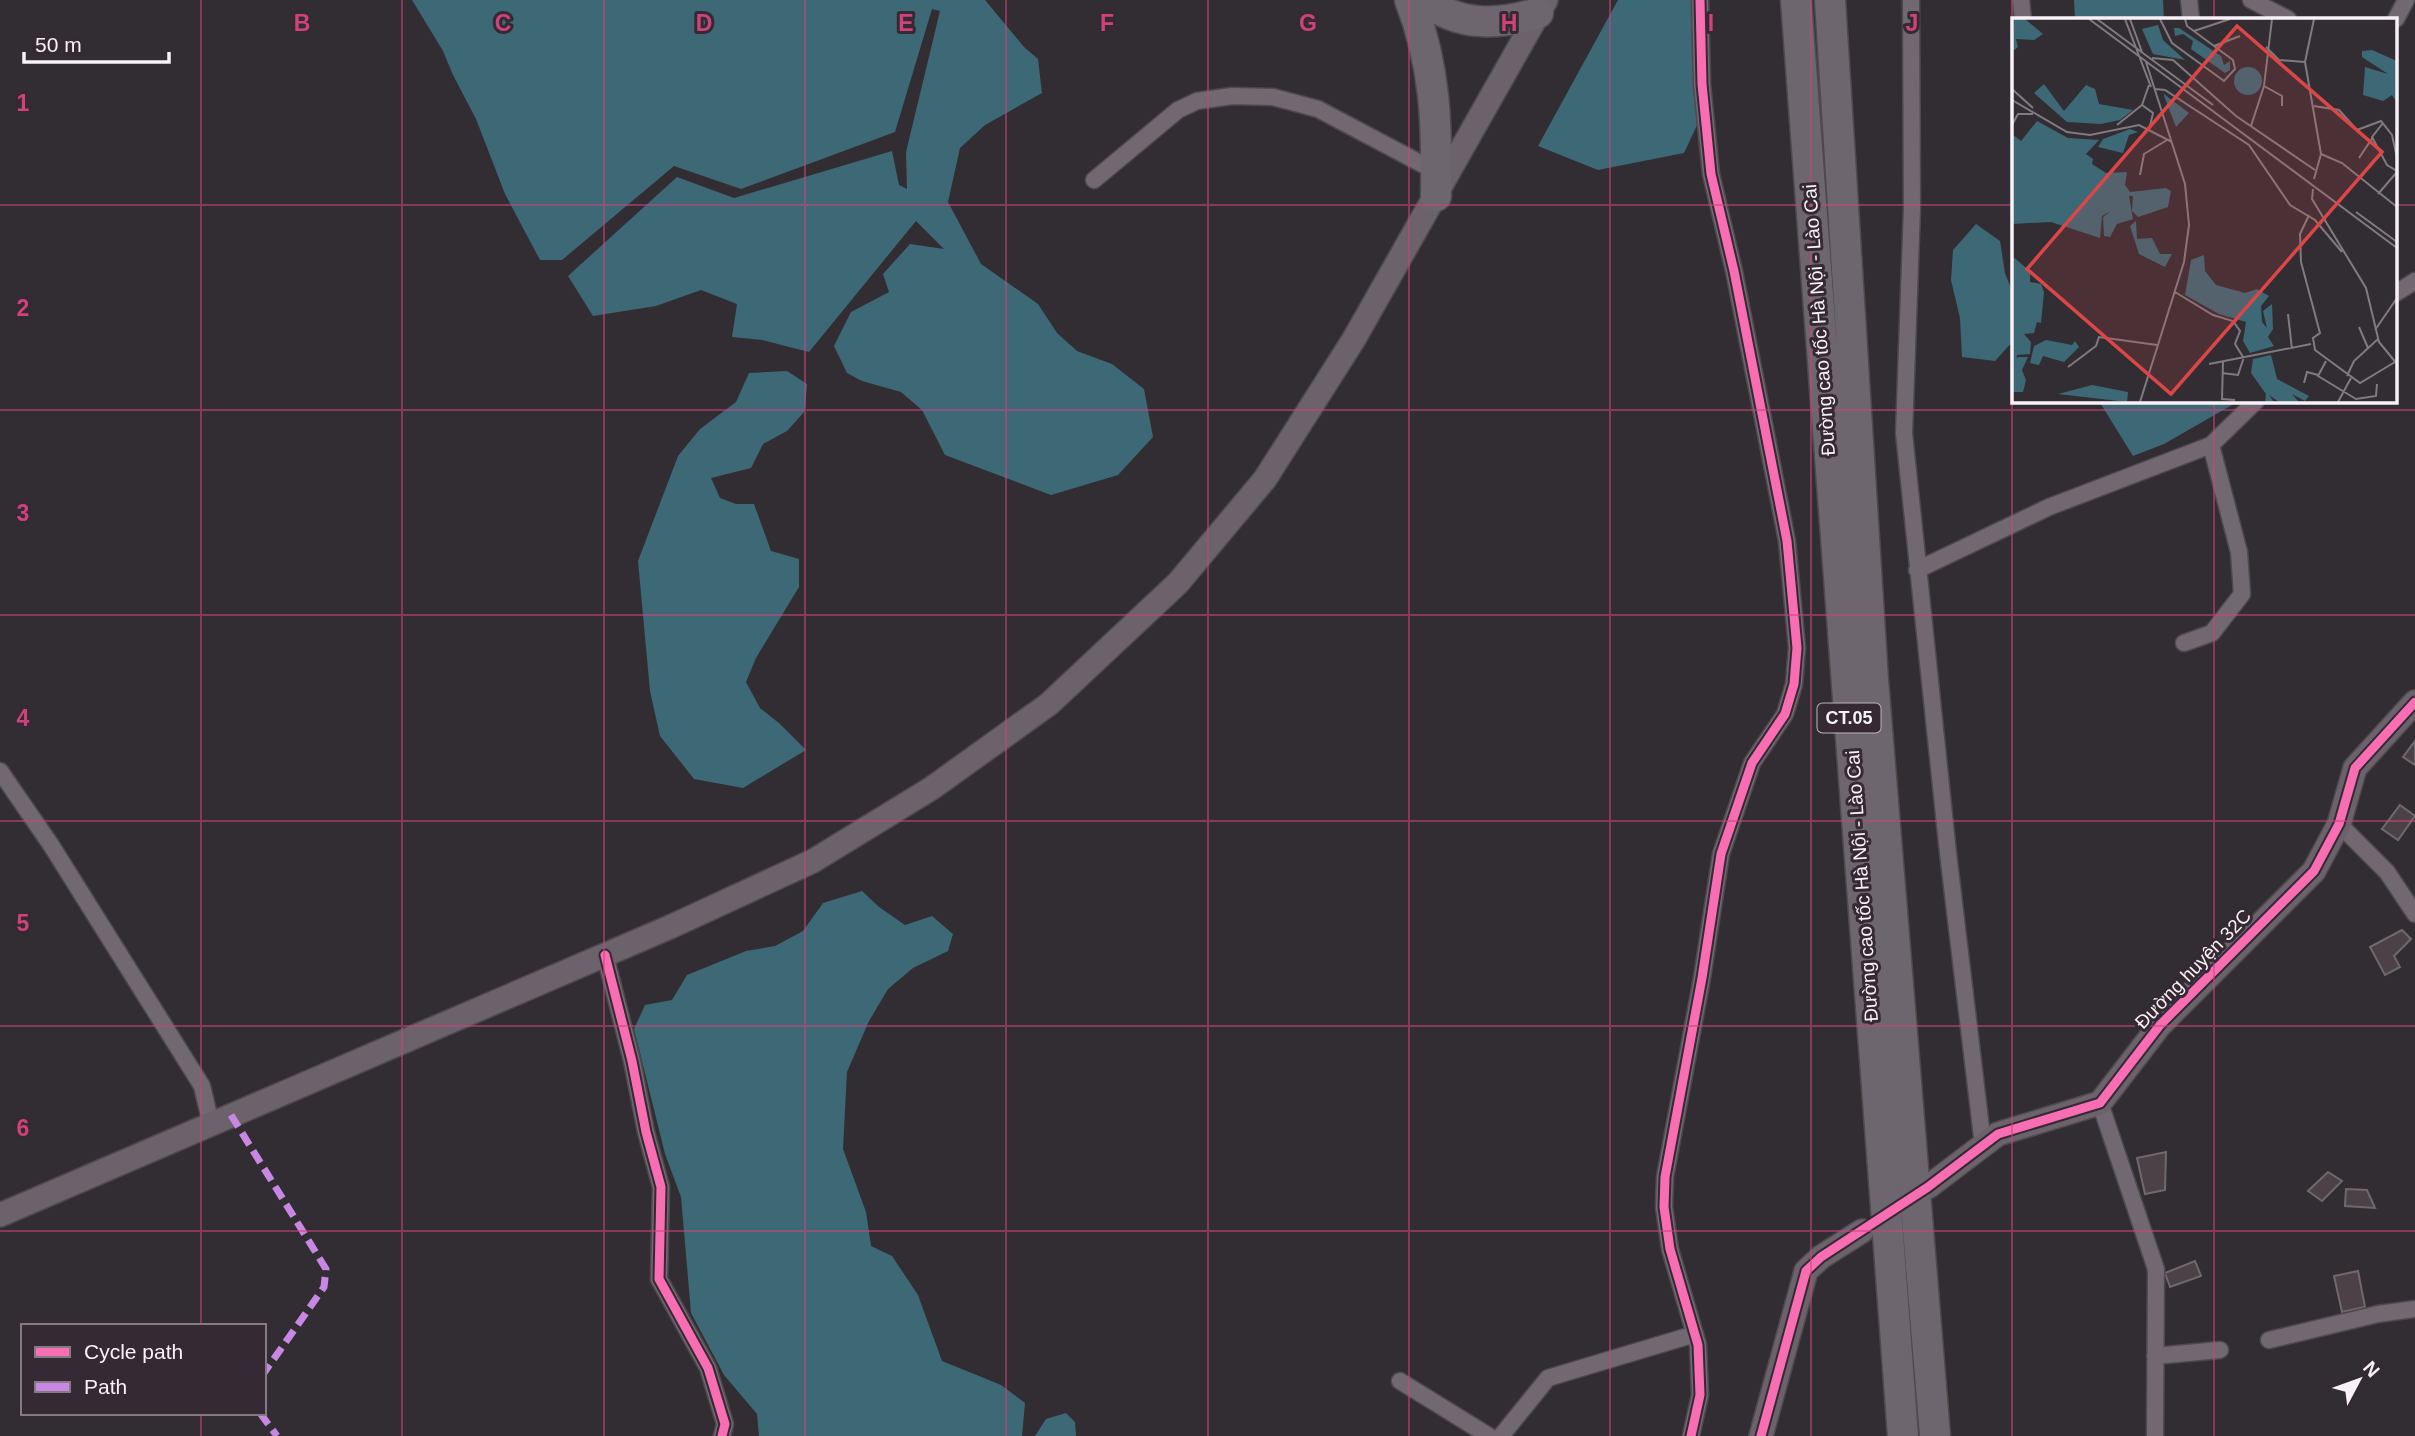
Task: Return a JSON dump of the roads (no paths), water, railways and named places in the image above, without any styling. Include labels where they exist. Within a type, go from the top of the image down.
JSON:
[{"type":"highway","points":[[1410,0],[1420,26],[1432,75],[1437,134],[1436,184]]},
{"type":"highway","points":[[1425,0],[1441,12],[1467,20],[1511,21],[1542,6]]},
{"type":"highway","points":[[1435,0],[1457,0]]},
{"type":"highway","name":"Đường cao tốc Hà Nội - Lào Cai","points":[[1796,0],[1903,1436]]},
{"type":"highway","name":"Đường cao tốc Hà Nội - Lào Cai","points":[[1830,0],[1873,680],[1935,1436]]},
{"type":"main road","points":[[0,1214],[605,955],[813,861],[932,788],[1049,704],[1178,583],[1265,479],[1354,339],[1436,184],[1542,6]]},
{"type":"main road","name":"Đường huyện 32C","points":[[2100,1103],[2160,1025],[2314,872],[2339,824],[2356,768],[2415,702]]},
{"type":"main road","points":[[1928,1187],[1998,1134],[2100,1103]]},
{"type":"main road","points":[[1761,1436],[1806,1271],[1821,1257],[1862,1231]]},
{"type":"street","points":[[1691,1436],[1700,1395],[1698,1345],[1670,1249],[1664,1207],[1665,1177],[1702,978],[1721,854],[1752,762],[1785,714],[1794,684],[1797,649],[1787,541],[1734,271],[1711,174],[1702,84],[1700,0]]},
{"type":"street","points":[[1911,0],[1912,208],[1904,432],[1917,570],[1983,1145]]},
{"type":"street","points":[[2021,0],[2023,18]]},
{"type":"street","points":[[2189,0],[2190,18]]},
{"type":"street","points":[[2251,0],[2286,18]]},
{"type":"street","points":[[2397,18],[2406,0]]},
{"type":"street","points":[[1094,180],[1178,110],[1197,101],[1231,96],[1273,97],[1318,109],[1436,184]]},
{"type":"street","points":[[2398,292],[2415,281]]},
{"type":"street","points":[[1917,570],[2049,507],[2211,445],[2255,402]]},
{"type":"street","points":[[2184,643],[2212,633],[2242,594],[2239,552],[2211,445]]},
{"type":"street","points":[[0,771],[51,845],[202,1086],[211,1124]]},
{"type":"street","points":[[2339,824],[2388,872],[2415,914]]},
{"type":"street","points":[[605,955],[661,1187],[659,1279],[708,1368],[725,1424],[722,1436]]},
{"type":"street","points":[[2100,1103],[2156,1269],[2155,1436]]},
{"type":"street","points":[[2269,1340],[2378,1314],[2415,1310]]},
{"type":"street","points":[[1501,1436],[1548,1378],[1695,1335]]},
{"type":"street","points":[[2155,1356],[2220,1350]]},
{"type":"street","points":[[1400,1381],[1489,1436]]},
{"type":"water","points":[[412,0],[985,0],[1024,47],[1038,59],[1042,93],[985,125],[960,148],[948,202],[981,264],[1038,304],[1057,333],[1077,351],[1112,364],[1144,389],[1153,437],[1118,475],[1051,495],[945,455],[922,410],[901,392],[862,381],[847,373],[834,346],[851,312],[889,292],[883,274],[910,244],[944,249],[916,221],[809,352],[762,340],[732,337],[737,304],[701,290],[656,306],[593,316],[568,276],[677,177],[734,198],[892,151],[899,185],[907,189],[906,152],[940,11],[932,9],[895,132],[741,189],[674,166],[562,260],[540,260],[505,194],[476,119],[443,51]]},
{"type":"water","points":[[1618,0],[1691,0],[1700,119],[1684,153],[1598,170],[1538,146]]},
{"type":"water","points":[[2074,0],[2163,0],[2164,18],[2075,18]]},
{"type":"water","points":[[1976,224],[2000,241],[2005,273],[2012,291],[2012,342],[1995,361],[1962,357],[1960,318],[1951,280],[1953,250]]},
{"type":"water","points":[[787,371],[807,384],[805,411],[787,431],[763,444],[751,468],[711,478],[720,498],[736,504],[754,504],[771,551],[799,559],[799,587],[756,658],[746,682],[760,708],[806,750],[743,788],[694,779],[660,736],[650,691],[638,561],[678,456],[700,429],[736,402],[749,373]]},
{"type":"water","points":[[2100,402],[2237,402],[2164,444],[2133,456]]},
{"type":"water","points":[[862,891],[905,925],[932,916],[953,934],[948,951],[913,968],[888,989],[869,1021],[847,1072],[843,1149],[866,1212],[871,1246],[892,1256],[918,1295],[942,1361],[1001,1385],[1025,1403],[1022,1436],[759,1436],[757,1414],[724,1375],[691,1313],[681,1197],[665,1154],[634,1029],[645,1005],[672,1000],[687,975],[746,951],[775,946],[803,931],[823,903]]},
{"type":"water","points":[[1066,1413],[1075,1422],[1076,1436],[1035,1436],[1046,1419]]}]
